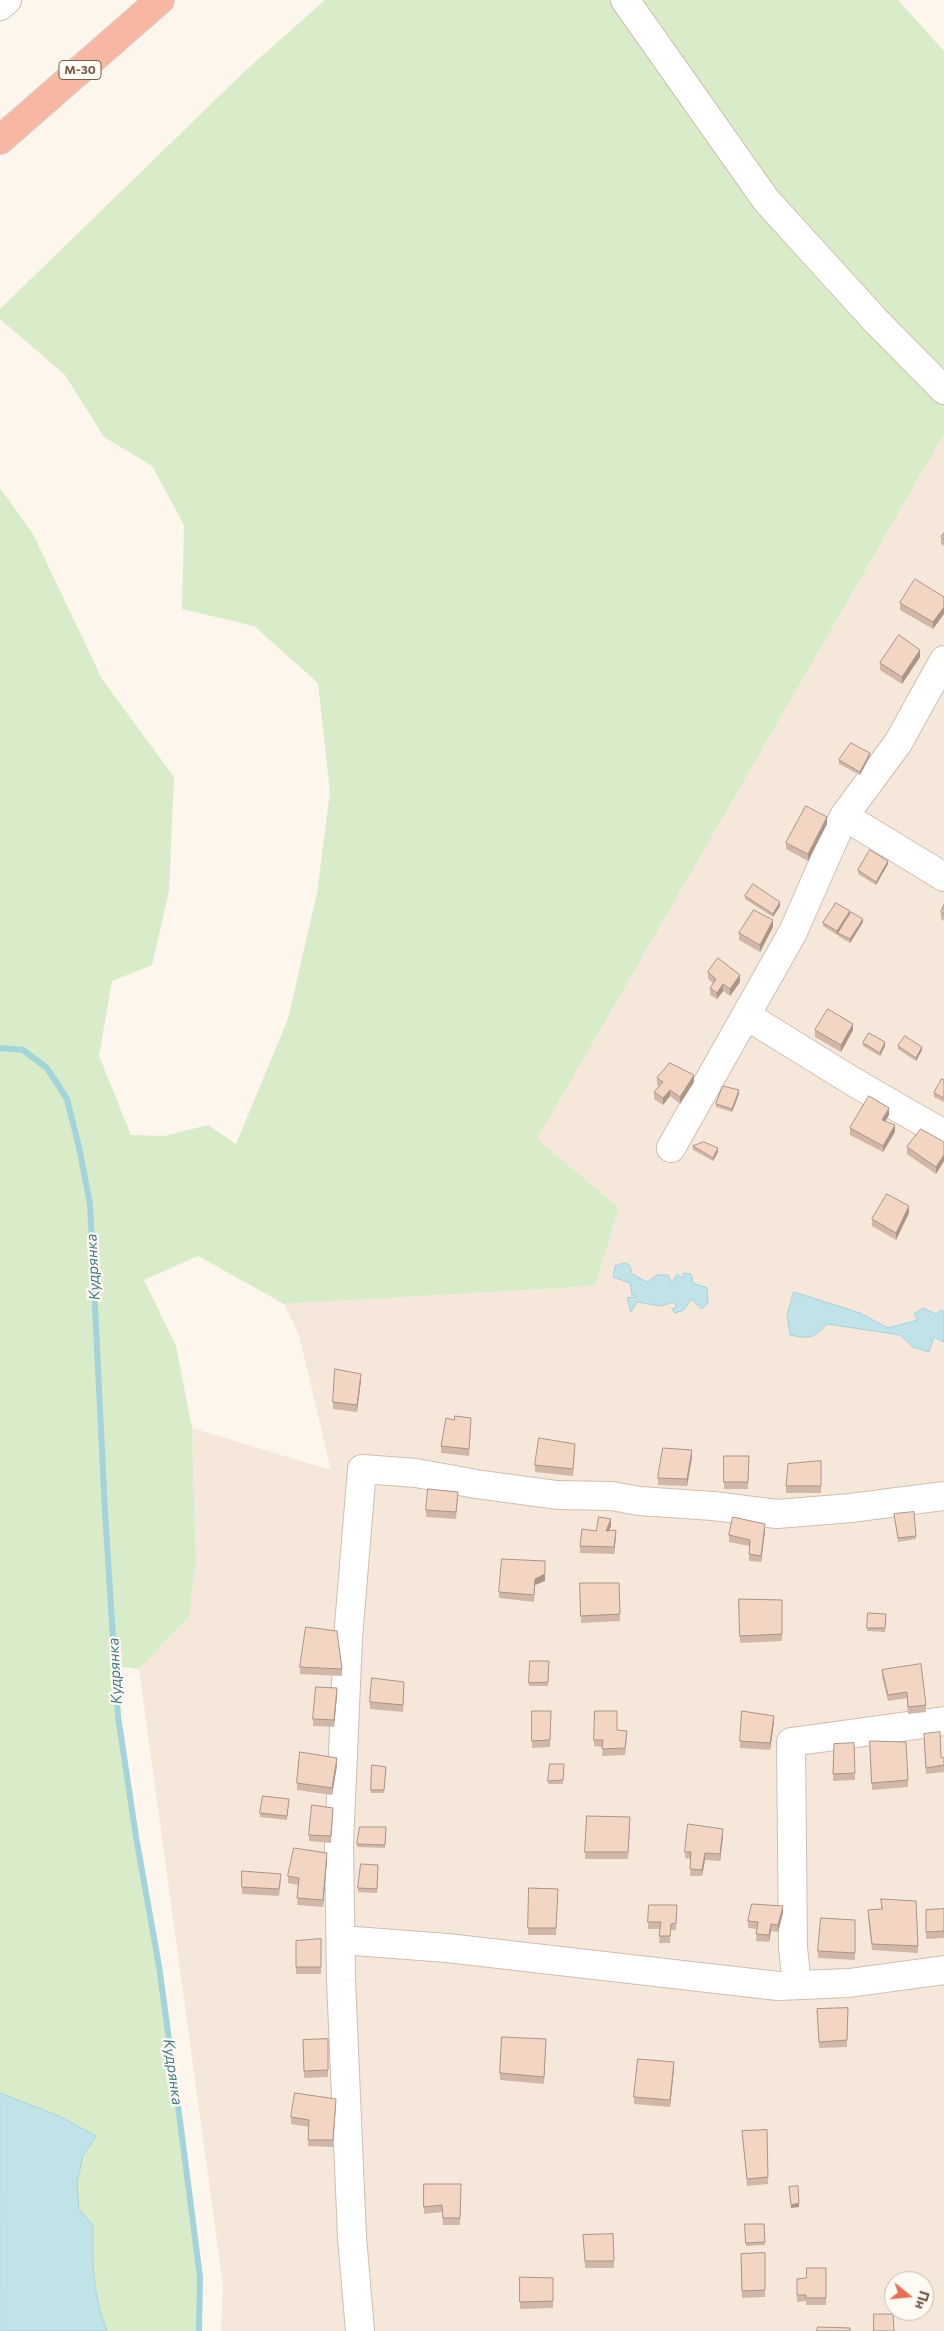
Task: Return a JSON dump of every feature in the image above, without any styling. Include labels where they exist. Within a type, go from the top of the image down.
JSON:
[{"type":"highway","name":"М-30","points":[[0,140],[160,0]]},
{"type":"street","points":[[0,6],[7,0]]},
{"type":"street","points":[[625,0],[766,200],[875,320],[944,390]]},
{"type":"street","points":[[671,1148],[793,932],[844,816],[898,743],[944,660]]},
{"type":"street","points":[[844,816],[944,877]]},
{"type":"street","points":[[747,1016],[857,1084],[944,1134]]},
{"type":"street","points":[[360,2331],[352,2237],[340,1940],[339,1844],[350,1611],[362,1469],[416,1473],[476,1484],[557,1495],[612,1496],[639,1501],[714,1506],[777,1514],[851,1508],[944,1496]]},
{"type":"street","points":[[797,1985],[793,1948],[791,1742],[944,1721]]},
{"type":"street","points":[[340,1940],[447,1948],[778,1986],[849,1983],[944,1970]]},
{"type":"shaded area","points":[[944,434],[944,2331],[221,2331],[223,2285],[139,1669],[189,1617],[196,1562],[192,1428],[331,1470],[299,1335],[284,1304],[595,1286],[619,1208],[536,1139]]},
{"type":"green space","points":[[325,0],[898,0],[944,51],[944,434],[537,1139],[619,1208],[595,1286],[284,1304],[198,1256],[144,1280],[176,1346],[192,1428],[196,1562],[189,1617],[139,1669],[115,1666],[118,1716],[136,1837],[159,1966],[200,2277],[199,2331],[107,2331],[102,2318],[94,2279],[93,2226],[80,2210],[77,2197],[80,2170],[86,2153],[96,2136],[59,2116],[0,2093],[0,488],[33,534],[102,679],[174,777],[169,891],[152,965],[112,981],[99,1056],[131,1135],[164,1136],[208,1125],[236,1144],[288,1019],[317,893],[330,792],[318,683],[254,626],[182,609],[184,525],[152,466],[104,437],[65,375],[0,319],[0,309],[245,71]]},
{"type":"water","points":[[626,1263],[630,1266],[632,1274],[647,1282],[657,1275],[668,1275],[672,1283],[677,1274],[682,1278],[684,1273],[691,1274],[693,1283],[707,1288],[708,1303],[702,1309],[691,1299],[684,1310],[675,1313],[672,1309],[677,1307],[674,1302],[660,1306],[637,1302],[631,1312],[627,1298],[636,1297],[632,1295],[630,1283],[613,1277],[615,1266]]},
{"type":"water","points":[[794,1292],[860,1313],[888,1328],[918,1320],[914,1314],[923,1308],[936,1314],[942,1310],[944,1312],[944,1342],[934,1337],[929,1352],[913,1347],[900,1335],[827,1324],[811,1337],[790,1335],[787,1315]]},
{"type":"water","points":[[0,2093],[59,2116],[96,2136],[83,2157],[77,2182],[79,2209],[93,2226],[94,2279],[102,2318],[107,2331],[0,2331]]},
{"type":"building","points":[[915,579],[944,597],[944,607],[933,622],[900,603]]},
{"type":"building","points":[[899,635],[920,650],[902,677],[880,663]]},
{"type":"building","points":[[851,743],[870,753],[860,772],[839,760]]},
{"type":"building","points":[[806,806],[827,817],[808,854],[786,843]]},
{"type":"building","points":[[870,850],[888,861],[876,882],[858,870]]},
{"type":"building","points":[[753,884],[780,902],[773,914],[745,896]]},
{"type":"building","points":[[836,903],[850,911],[837,931],[823,923]]},
{"type":"building","points":[[754,910],[773,920],[760,945],[739,933]]},
{"type":"building","points":[[851,912],[863,919],[850,939],[838,933]]},
{"type":"building","points":[[718,958],[740,975],[730,989],[723,984],[717,993],[710,988],[716,979],[708,972]]},
{"type":"building","points":[[828,1009],[853,1024],[841,1045],[815,1030]]},
{"type":"building","points":[[869,1033],[885,1042],[880,1053],[863,1043]]},
{"type":"building","points":[[905,1036],[922,1047],[916,1058],[898,1046]]},
{"type":"building","points":[[670,1063],[694,1075],[680,1097],[670,1090],[663,1098],[654,1092],[663,1082],[657,1078]]},
{"type":"building","points":[[942,1079],[944,1080],[944,1098],[934,1093]]},
{"type":"building","points":[[723,1086],[739,1090],[732,1109],[716,1104]]},
{"type":"building","points":[[869,1096],[889,1108],[882,1120],[895,1125],[883,1146],[850,1128]]},
{"type":"building","points":[[921,1129],[944,1142],[944,1155],[936,1167],[907,1147]]},
{"type":"building","points":[[704,1142],[718,1148],[713,1158],[693,1146]]},
{"type":"building","points":[[887,1194],[909,1206],[896,1233],[872,1219]]},
{"type":"building","points":[[335,1369],[361,1374],[357,1405],[333,1402]]},
{"type":"building","points":[[455,1416],[471,1418],[469,1449],[441,1446],[446,1418],[454,1420]]},
{"type":"building","points":[[539,1438],[575,1444],[573,1469],[535,1465]]},
{"type":"building","points":[[663,1448],[692,1450],[687,1479],[658,1478]]},
{"type":"building","points":[[724,1456],[749,1456],[748,1482],[724,1482]]},
{"type":"building","points":[[821,1461],[821,1486],[786,1486],[788,1464]]},
{"type":"building","points":[[428,1489],[458,1492],[456,1512],[426,1510]]},
{"type":"building","points":[[914,1512],[916,1536],[898,1538],[894,1514]]},
{"type":"building","points":[[599,1517],[611,1519],[606,1531],[616,1530],[614,1547],[580,1546],[582,1529],[596,1531]]},
{"type":"building","points":[[733,1517],[765,1524],[761,1556],[749,1554],[750,1540],[729,1535]]},
{"type":"building","points":[[502,1559],[545,1561],[545,1574],[535,1579],[534,1595],[499,1592]]},
{"type":"building","points":[[580,1583],[619,1583],[620,1614],[581,1616]]},
{"type":"building","points":[[739,1599],[782,1600],[782,1634],[740,1636]]},
{"type":"building","points":[[868,1613],[886,1614],[885,1628],[867,1628]]},
{"type":"building","points":[[306,1627],[337,1631],[342,1669],[300,1667]]},
{"type":"building","points":[[530,1661],[549,1661],[548,1682],[529,1683]]},
{"type":"building","points":[[921,1664],[926,1705],[908,1707],[907,1692],[888,1695],[882,1670]]},
{"type":"building","points":[[372,1678],[404,1682],[403,1705],[370,1702]]},
{"type":"building","points":[[316,1687],[337,1688],[334,1720],[313,1719]]},
{"type":"building","points":[[532,1711],[551,1711],[550,1740],[532,1741]]},
{"type":"building","points":[[595,1711],[617,1711],[617,1730],[627,1731],[625,1748],[602,1749],[603,1740],[594,1740]]},
{"type":"building","points":[[742,1711],[774,1716],[770,1743],[740,1741]]},
{"type":"building","points":[[940,1732],[941,1757],[944,1758],[944,1765],[926,1768],[924,1734]]},
{"type":"building","points":[[870,1741],[906,1742],[908,1780],[872,1783]]},
{"type":"building","points":[[854,1743],[855,1773],[833,1774],[834,1744]]},
{"type":"building","points":[[300,1752],[337,1758],[332,1788],[297,1783]]},
{"type":"building","points":[[550,1764],[564,1764],[563,1780],[548,1781]]},
{"type":"building","points":[[372,1765],[386,1767],[384,1790],[371,1790]]},
{"type":"building","points":[[263,1796],[289,1799],[287,1816],[260,1813]]},
{"type":"building","points":[[312,1805],[333,1808],[331,1836],[309,1835]]},
{"type":"building","points":[[587,1816],[630,1817],[628,1852],[585,1852]]},
{"type":"building","points":[[688,1824],[723,1829],[720,1854],[705,1853],[702,1870],[690,1869],[691,1852],[685,1852]]},
{"type":"building","points":[[360,1827],[386,1827],[385,1845],[357,1844]]},
{"type":"building","points":[[294,1848],[327,1853],[323,1900],[297,1898],[299,1878],[288,1876]]},
{"type":"building","points":[[361,1864],[378,1865],[377,1889],[358,1888]]},
{"type":"building","points":[[242,1871],[281,1874],[279,1889],[242,1887]]},
{"type":"building","points":[[529,1888],[558,1889],[556,1928],[528,1928]]},
{"type":"building","points":[[881,1899],[916,1901],[918,1946],[872,1944],[868,1910],[882,1909]]},
{"type":"building","points":[[752,1904],[783,1906],[778,1925],[771,1924],[769,1935],[756,1934],[758,1922],[748,1921]]},
{"type":"building","points":[[649,1905],[677,1905],[676,1923],[671,1924],[670,1936],[659,1936],[661,1922],[648,1922]]},
{"type":"building","points":[[944,1909],[944,1931],[926,1932],[926,1910]]},
{"type":"building","points":[[821,1918],[855,1920],[855,1953],[818,1951]]},
{"type":"building","points":[[321,1939],[321,1967],[296,1967],[296,1941]]},
{"type":"building","points":[[848,2008],[847,2040],[819,2042],[817,2009]]},
{"type":"building","points":[[502,2037],[546,2039],[544,2077],[500,2073]]},
{"type":"building","points":[[328,2039],[328,2070],[304,2071],[303,2040]]},
{"type":"building","points":[[638,2059],[674,2062],[670,2100],[634,2097]]},
{"type":"building","points":[[295,2093],[336,2099],[333,2140],[308,2140],[309,2120],[291,2117]]},
{"type":"building","points":[[767,2130],[768,2177],[747,2179],[742,2131]]},
{"type":"building","points":[[424,2184],[461,2184],[460,2218],[443,2218],[442,2205],[424,2207]]},
{"type":"building","points":[[798,2186],[799,2203],[791,2205],[789,2187]]},
{"type":"building","points":[[745,2224],[764,2224],[765,2242],[746,2243]]},
{"type":"building","points":[[613,2234],[614,2261],[585,2261],[583,2235]]},
{"type":"building","points":[[765,2253],[765,2290],[742,2291],[741,2254]]},
{"type":"building","points":[[807,2268],[826,2268],[826,2298],[806,2298],[806,2295],[797,2295],[797,2279],[806,2278]]},
{"type":"building","points":[[520,2277],[553,2278],[553,2301],[520,2302]]},
{"type":"building","points":[[874,2314],[884,2314],[884,2321],[893,2321],[894,2331],[874,2331]]},
{"type":"building","points":[[818,2327],[850,2328],[850,2331],[817,2331]]},
{"type":"waterway","name":"Кудрянка","points":[[0,1048],[23,1050],[47,1068],[67,1099],[90,1204],[105,1512],[118,1716],[136,1837],[159,1966],[180,2121],[200,2277],[199,2331]]}]
